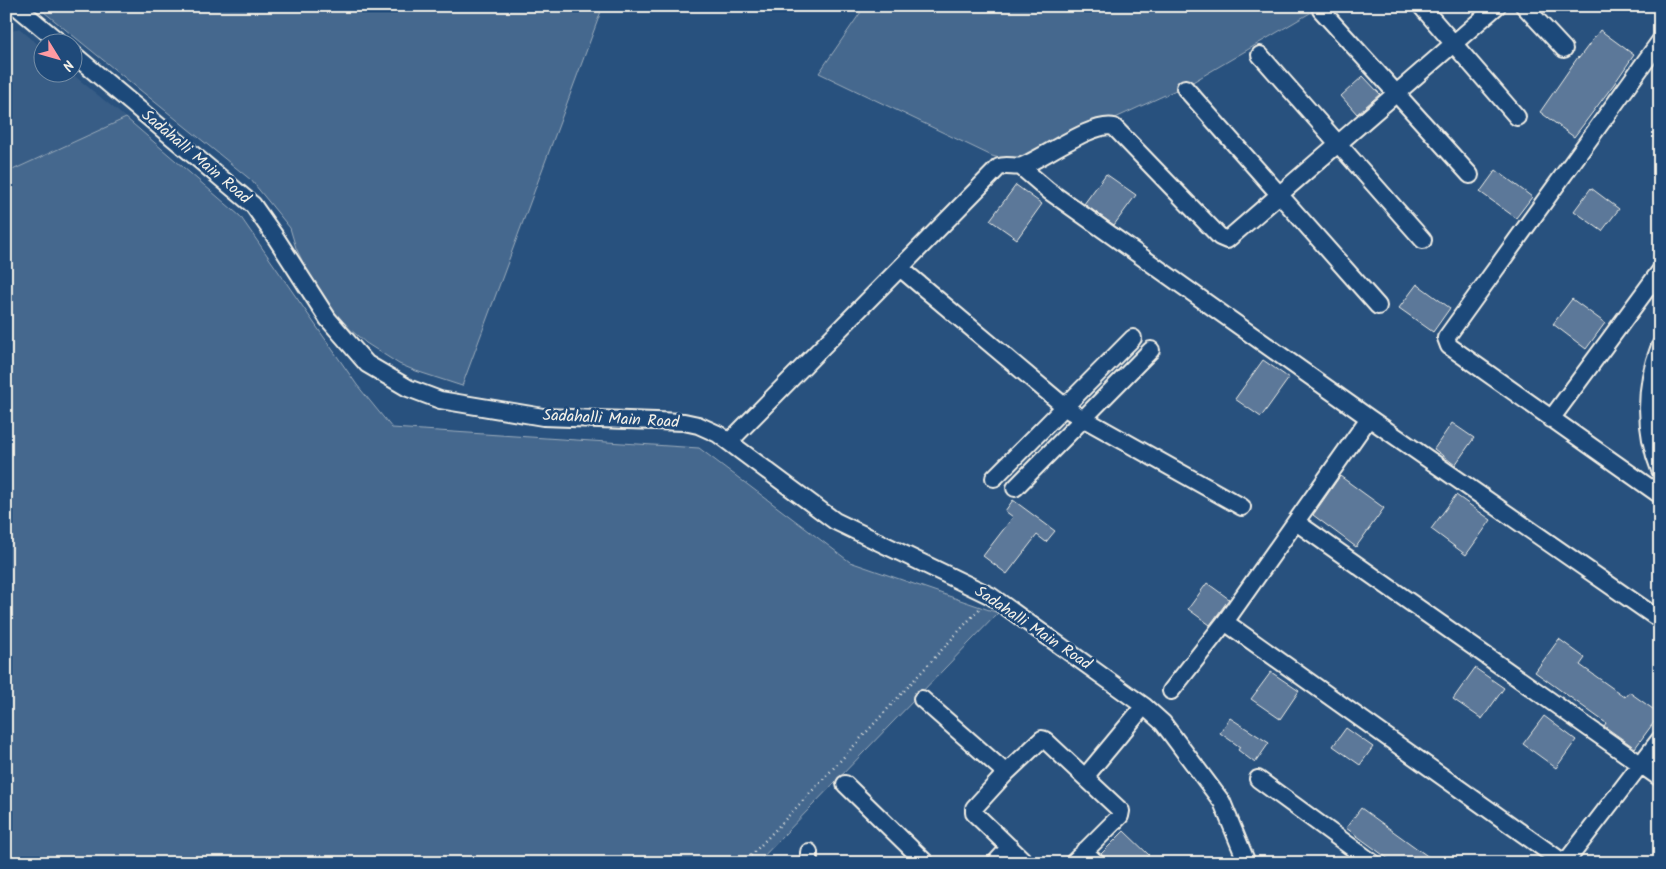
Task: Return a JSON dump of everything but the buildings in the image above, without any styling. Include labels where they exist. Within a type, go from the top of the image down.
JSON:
[{"type":"street","points":[[16,6],[47,32]]},
{"type":"street","points":[[1421,6],[1455,43],[1517,117]]},
{"type":"street","points":[[729,442],[999,167],[1021,167],[1065,142],[1105,126],[1110,126],[1119,131],[1222,240],[1230,239],[1497,6]]},
{"type":"street","points":[[1524,6],[1564,49]]},
{"type":"street","points":[[1321,10],[1470,175]]},
{"type":"street","points":[[1660,41],[1446,338],[1449,346],[1660,495]]},
{"type":"street","points":[[1260,55],[1423,240]]},
{"type":"street","name":"Sadahalli Main Road","points":[[82,62],[253,204],[328,319],[367,364],[408,388],[440,400],[543,417],[684,422],[710,429],[836,521],[991,596],[1144,706],[1162,723],[1222,802],[1247,863]]},
{"type":"street","points":[[1185,88],[1378,306]]},
{"type":"street","points":[[1021,167],[1049,191],[1369,418],[1660,620]]},
{"type":"street","points":[[900,268],[1065,406],[1242,507]]},
{"type":"street","points":[[1551,419],[1660,271]]},
{"type":"street","points":[[994,478],[1133,338]]},
{"type":"street","points":[[1660,346],[1648,390],[1647,414],[1649,434],[1660,470]]},
{"type":"street","points":[[1016,488],[1152,350]]},
{"type":"street","points":[[1171,691],[1225,622],[1369,418]]},
{"type":"street","points":[[1296,522],[1660,778]]},
{"type":"street","points":[[1225,622],[1564,863],[1660,739]]},
{"type":"street","points":[[922,699],[1006,773]]},
{"type":"street","points":[[1084,777],[1144,706]]},
{"type":"street","points":[[1026,863],[973,810],[1006,773],[1042,739],[1119,809],[1121,813],[1073,863]]},
{"type":"street","points":[[1258,780],[1372,863]]},
{"type":"street","points":[[845,784],[926,863]]},
{"type":"street","points":[[995,863],[1010,847]]},
{"type":"street","points":[[1084,851],[1096,863]]},
{"type":"path","points":[[744,863],[991,596]]},
{"type":"shaded area","points":[[41,6],[603,6],[462,386],[399,364],[366,343],[351,330],[324,300],[313,283],[296,248],[290,228],[251,180],[82,43],[82,32],[69,32],[39,8]]},
{"type":"shaded area","points":[[865,6],[1322,6],[1191,83],[1018,163],[992,156],[819,73]]},
{"type":"shaded area","points":[[19,28],[32,39],[32,82],[82,82],[126,118],[6,173],[6,34]]},
{"type":"shaded area","points":[[126,118],[240,216],[357,385],[392,428],[699,448],[850,562],[998,613],[757,863],[6,863],[6,173]]}]
